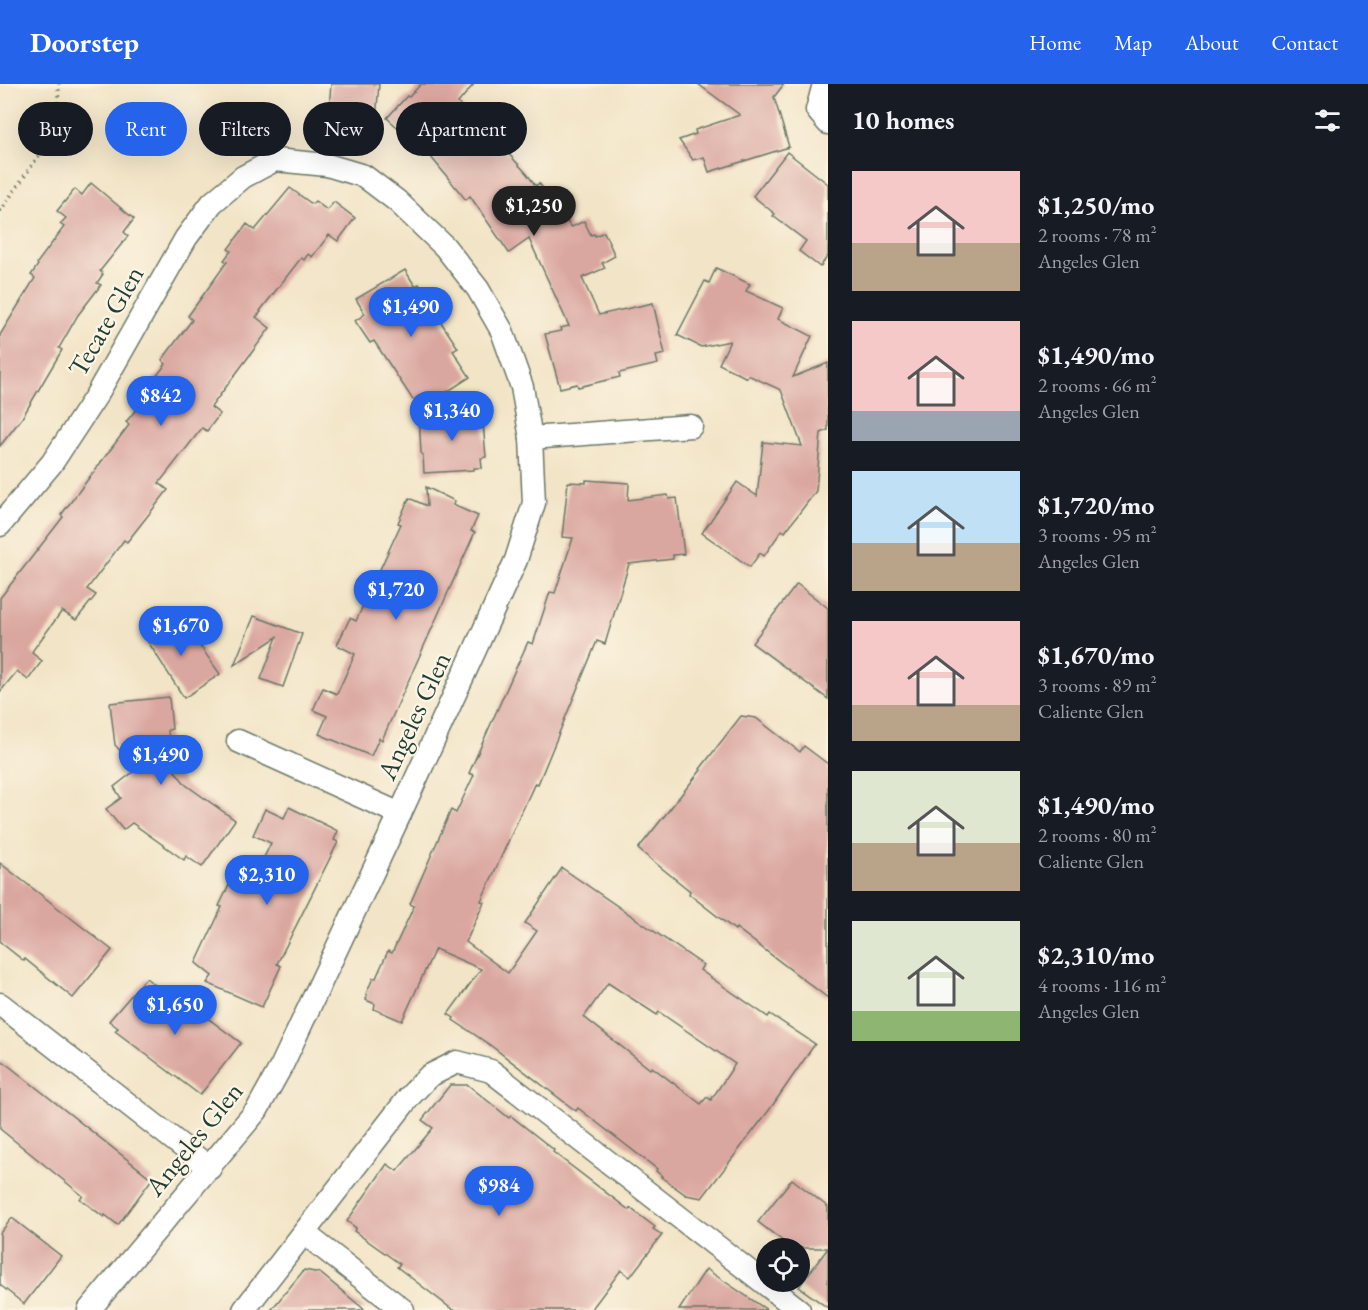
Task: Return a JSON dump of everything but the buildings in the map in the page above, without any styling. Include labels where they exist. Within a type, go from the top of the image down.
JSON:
[{"type":"street","points":[[824,84],[817,110],[828,123]]},
{"type":"street","name":"Angeles Glen","points":[[89,1310],[257,1110],[282,1065],[516,560],[534,503],[531,438],[522,387],[502,331],[478,289],[445,247],[397,201],[364,176],[327,165],[275,160]]},
{"type":"street","name":"Tecate Glen","points":[[0,525],[52,463],[90,405],[186,238],[212,203],[243,177],[275,160]]},
{"type":"street","points":[[531,438],[691,426]]},
{"type":"street","points":[[238,741],[400,814]]},
{"type":"street","points":[[0,1004],[210,1168]]},
{"type":"street","points":[[244,1310],[409,1097],[429,1076],[457,1062],[491,1071],[799,1310]]},
{"type":"street","points":[[304,1233],[403,1310]]},
{"type":"path","points":[[0,212],[56,131],[59,84]]}]
